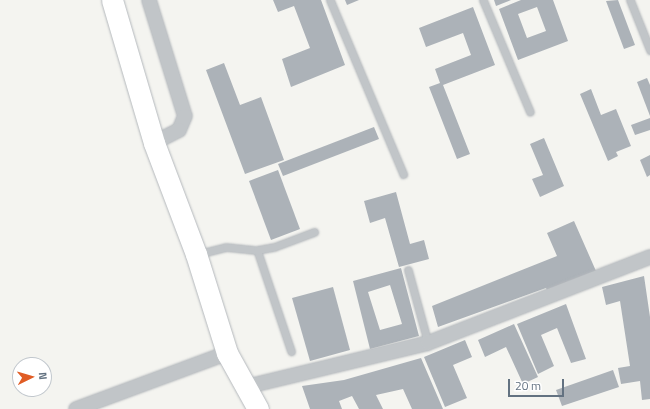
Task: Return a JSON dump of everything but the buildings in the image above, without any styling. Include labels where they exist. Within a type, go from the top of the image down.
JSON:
[{"type":"main road","points":[[112,0],[154,143],[196,254],[227,353],[258,409]]},
{"type":"street","points":[[149,0],[185,116],[179,130],[154,143]]},
{"type":"street","points":[[245,387],[428,343],[650,256]]},
{"type":"street","points":[[76,409],[227,353]]},
{"type":"lane","points":[[330,0],[403,174]]},
{"type":"lane","points":[[483,0],[530,112]]},
{"type":"lane","points":[[630,0],[650,50]]},
{"type":"lane","points":[[196,254],[226,247],[257,250],[314,232]]},
{"type":"lane","points":[[257,250],[291,351]]},
{"type":"lane","points":[[408,270],[428,343]]}]
